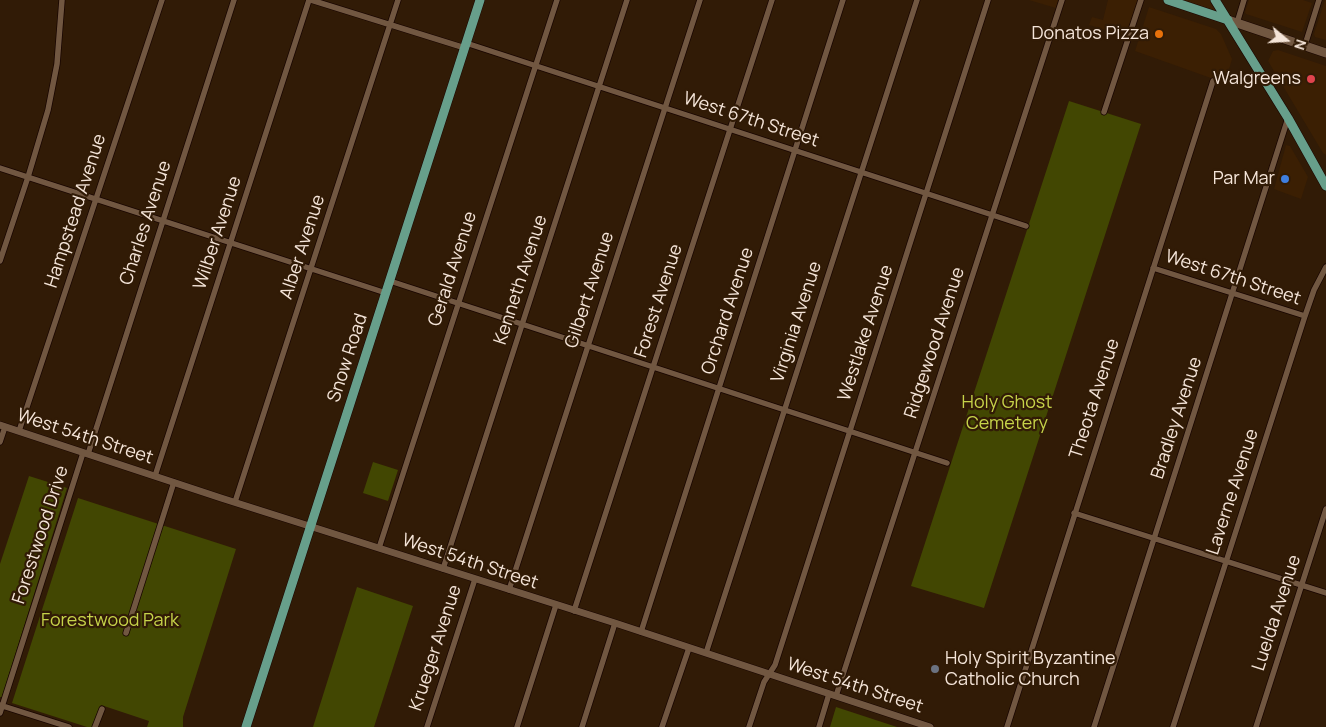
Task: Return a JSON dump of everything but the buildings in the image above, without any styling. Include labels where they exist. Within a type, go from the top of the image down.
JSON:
[{"type":"main road","name":"Snow Road","points":[[246,727],[480,0]]},
{"type":"main road","points":[[1168,0],[1326,53]]},
{"type":"main road","points":[[1215,0],[1232,21],[1288,118],[1322,172],[1326,186]]},
{"type":"street","points":[[0,261],[48,110],[57,64],[62,0]]},
{"type":"street","name":"Hampstead Avenue","points":[[19,431],[162,0]]},
{"type":"street","name":"Charles Avenue","points":[[85,453],[163,222],[234,0]]},
{"type":"street","name":"West 67th Street","points":[[310,0],[535,66],[1026,226]]},
{"type":"street","name":"Wilber Avenue","points":[[155,476],[310,0]]},
{"type":"street","name":"Alber Avenue","points":[[235,502],[398,0]]},
{"type":"street","name":"Gerald Avenue","points":[[379,548],[556,0]]},
{"type":"street","name":"Kenneth Avenue","points":[[443,569],[627,0]]},
{"type":"street","name":"Gilbert Avenue","points":[[509,590],[700,0]]},
{"type":"street","name":"Forest Avenue","points":[[574,611],[772,0]]},
{"type":"street","name":"Orchard Avenue","points":[[641,632],[843,0]]},
{"type":"street","name":"Virginia Avenue","points":[[706,653],[917,0]]},
{"type":"street","name":"Westlake Avenue","points":[[750,727],[764,682],[775,665],[988,0]]},
{"type":"street","name":"Ridgewood Avenue","points":[[819,727],[833,695],[916,452],[1062,0]]},
{"type":"street","points":[[1104,112],[1141,0]]},
{"type":"street","points":[[1232,21],[1244,0]]},
{"type":"street","points":[[1304,45],[1319,0]]},
{"type":"street","name":"Theota Avenue","points":[[1007,727],[1212,81]]},
{"type":"street","name":"Bradley Avenue","points":[[1094,727],[1288,118]]},
{"type":"street","points":[[0,168],[386,293]]},
{"type":"street","name":"Laverne Avenue","points":[[1173,727],[1305,316],[1314,290],[1326,267]]},
{"type":"street","name":"West 67th Street","points":[[1153,268],[1305,316]]},
{"type":"street","points":[[390,282],[947,463]]},
{"type":"street","points":[[0,442],[2,426]]},
{"type":"street","name":"West 54th Street","points":[[2,426],[930,727]]},
{"type":"street","name":"Forestwood Drive","points":[[0,713],[1,705],[85,453]]},
{"type":"street","points":[[126,633],[174,482]]},
{"type":"street","name":"Luelda Avenue","points":[[1256,727],[1326,509]]},
{"type":"street","points":[[1074,513],[1326,593]]},
{"type":"street","name":"Krueger Avenue","points":[[427,727],[474,579]]},
{"type":"street","points":[[517,727],[556,605]]},
{"type":"street","points":[[582,727],[615,624]]},
{"type":"street","points":[[662,727],[689,648]]},
{"type":"street","points":[[1,705],[69,727]]},
{"type":"street","points":[[95,727],[102,709]]},
{"type":"shaded area","points":[[1029,0],[1058,0],[1056,8]]},
{"type":"shaded area","points":[[1108,0],[1138,0],[1127,36],[1089,25],[1092,17],[1103,20]]},
{"type":"shaded area","points":[[1172,0],[1213,0],[1224,18]]},
{"type":"shaded area","points":[[1249,0],[1303,0],[1312,3],[1302,32],[1246,14]]},
{"type":"shaded area","points":[[1325,0],[1326,40],[1315,37],[1314,34]]},
{"type":"shaded area","points":[[1149,7],[1216,29],[1221,34],[1232,59],[1225,83],[1135,51]]},
{"type":"shaded area","points":[[1278,50],[1326,66],[1326,155],[1323,153],[1268,61],[1273,51]]},
{"type":"shaded area","points":[[1286,145],[1290,146],[1308,177],[1301,199],[1274,189]]},
{"type":"green space","name":"Holy Ghost Cemetery","points":[[1069,101],[1141,124],[984,608],[911,586]]},
{"type":"green space","points":[[373,462],[398,470],[388,501],[363,493]]},
{"type":"green space","points":[[29,476],[67,488],[2,697],[0,697],[0,564]]},
{"type":"green space","name":"Forestwood Park","points":[[78,498],[236,549],[183,717],[183,727],[147,727],[149,721],[101,705],[93,727],[87,727],[12,703]]},
{"type":"green space","points":[[357,587],[413,606],[374,727],[313,727]]},
{"type":"green space","points":[[836,707],[897,727],[830,727]]},
{"type":"place","name":"Donatos Pizza","points":[[1159,34]]},
{"type":"place","name":"Walgreens","points":[[1311,79]]},
{"type":"place","name":"Par Mar","points":[[1285,179]]},
{"type":"place","name":"Holy Spirit Byzantine Catholic Church","points":[[935,669]]}]
